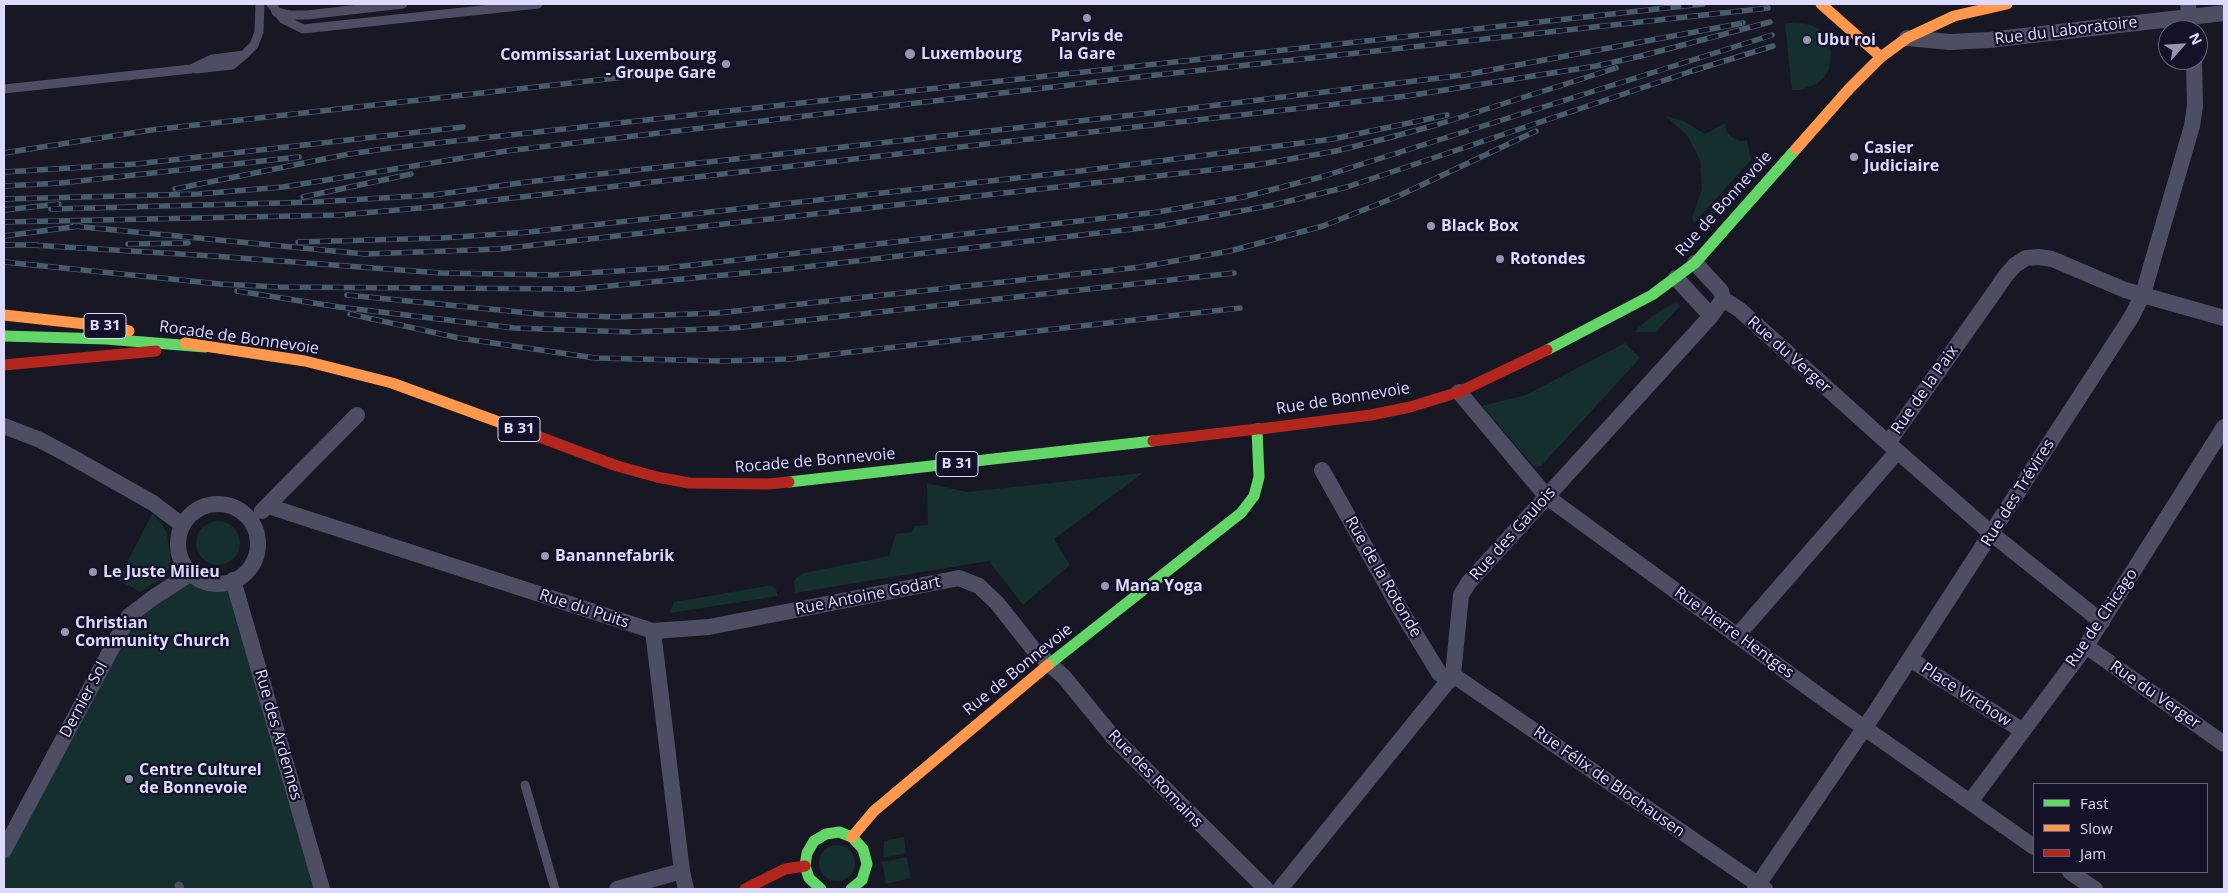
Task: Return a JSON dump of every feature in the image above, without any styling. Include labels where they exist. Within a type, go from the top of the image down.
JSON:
[{"type":"main road","points":[[1821,4],[1881,57]]},
{"type":"main road","name":"Rue du Laboratoire","points":[[1881,57],[1907,38],[1954,16],[2007,4]]},
{"type":"main road","name":"Rue de Bonnevoie","points":[[852,837],[874,811],[1049,663],[1241,513],[1254,496],[1259,477],[1257,429],[1372,415],[1410,407],[1459,392],[1498,375],[1652,295],[1695,263],[1849,89],[1881,57]]},
{"type":"main road","name":"B 31","points":[[4,316],[104,326],[204,347]]},
{"type":"main road","name":"Rocade de Bonnevoie","points":[[4,336],[106,339],[204,347],[305,361],[392,383],[466,408],[616,466],[689,483],[768,484],[1257,429]]},
{"type":"main road","name":"B 31","points":[[4,365],[204,347]]},
{"type":"main road","points":[[821,889],[809,878],[805,866],[807,853],[814,841],[820,837],[839,832],[852,837],[863,849],[867,864],[862,880],[851,889]]},
{"type":"main road","points":[[745,889],[785,869],[805,866]]},
{"type":"street","name":"Rue du Laboratoire","points":[[1907,38],[1950,42],[1989,40],[2224,13]]},
{"type":"street","name":"Rue des Trévires","points":[[1759,888],[1992,534],[2132,316],[2143,294],[2192,126],[2195,97],[2194,70]]},
{"type":"street","name":"Rue de la Paix","points":[[1737,636],[1892,448],[2007,274],[2015,265],[2026,258],[2039,256],[2052,259],[2125,290],[2143,294]]},
{"type":"street","name":"Rue du Verger","points":[[1695,263],[1721,291],[1723,299],[1740,310],[1892,448],[1992,534],[2102,622]]},
{"type":"street","points":[[1676,278],[1711,316]]},
{"type":"street","points":[[2143,294],[2224,318]]},
{"type":"street","name":"Rue des Gaulois","points":[[1451,678],[1461,595],[1469,582],[1711,316],[1723,299]]},
{"type":"street","name":"Rue Pierre Hentges","points":[[1459,392],[1547,496],[1737,636],[2033,846]]},
{"type":"street","points":[[251,522],[357,416]]},
{"type":"street","points":[[4,426],[40,440],[70,456],[153,503],[182,525]]},
{"type":"street","name":"Rue de Chicago","points":[[1970,802],[2086,646],[2224,428]]},
{"type":"street","name":"Rue de la Rotonde","points":[[1322,470],[1402,614],[1439,673],[1451,678]]},
{"type":"street","points":[[216,504],[236,509],[251,522],[256,535],[257,549],[253,562],[244,573],[233,580],[211,583],[192,574],[183,563],[178,551],[178,537],[182,525],[197,510],[216,504]]},
{"type":"street","name":"Rue du Puits","points":[[268,506],[653,631]]},
{"type":"street","name":"Dernier Sol","points":[[4,850],[130,616],[154,597],[192,574]]},
{"type":"street","name":"Rue Antoine Godart","points":[[653,631],[709,627],[959,578],[979,586],[997,603],[1034,650],[1049,663]]},
{"type":"street","name":"Rue des Ardennes","points":[[233,580],[322,889]]},
{"type":"street","points":[[653,631],[682,871],[686,889]]},
{"type":"street","name":"Rue du Verger","points":[[2086,646],[2224,744]]},
{"type":"street","name":"Place Virchow","points":[[1910,659],[2023,731]]},
{"type":"street","name":"Rue des Romains","points":[[1049,663],[1064,677],[1112,737],[1266,889]]},
{"type":"street","points":[[1280,889],[1451,678]]},
{"type":"street","name":"Rue Félix de Blochausen","points":[[1451,678],[1759,888]]},
{"type":"street","points":[[617,889],[682,871]]},
{"type":"street","points":[[2071,873],[2095,889]]},
{"type":"lane","points":[[4,89],[191,69],[212,59],[244,55],[254,45],[259,32],[260,4]]},
{"type":"lane","points":[[273,8],[290,15],[307,15],[403,4]]},
{"type":"lane","points":[[467,12],[475,4]]},
{"type":"lane","points":[[273,8],[289,24],[303,29],[467,12],[502,6],[538,4]]},
{"type":"lane","points":[[525,784],[555,889]]},
{"type":"green space","points":[[1794,22],[1811,25],[1819,29],[1829,44],[1831,52],[1829,70],[1824,77],[1818,83],[1801,90],[1792,90],[1785,24]]},
{"type":"green space","points":[[1665,116],[1684,121],[1705,134],[1725,123],[1727,132],[1733,138],[1741,141],[1747,140],[1751,160],[1694,223],[1692,218],[1702,189],[1700,160],[1687,135]]},
{"type":"green space","points":[[1677,301],[1680,306],[1656,332],[1636,332],[1652,316]]},
{"type":"green space","points":[[1625,343],[1640,358],[1541,466],[1536,467],[1532,464],[1482,406],[1526,395]]},
{"type":"green space","points":[[1143,473],[1054,539],[1070,565],[1023,605],[989,561],[795,593],[794,582],[797,577],[804,573],[889,556],[896,534],[912,532],[915,526],[928,525],[927,483],[967,492]]},
{"type":"green space","points":[[152,514],[161,522],[167,533],[171,563],[165,576],[141,592],[118,580]]},
{"type":"green space","points":[[222,521],[234,527],[239,534],[239,552],[234,559],[227,564],[214,565],[206,562],[199,555],[196,539],[199,531],[206,524]]},
{"type":"green space","points":[[191,573],[211,583],[226,582],[322,889],[4,889],[4,850],[129,616]]},
{"type":"green space","points":[[772,586],[776,589],[778,596],[670,613],[674,602]]},
{"type":"green space","points":[[904,837],[906,853],[883,858],[884,841]]},
{"type":"green space","points":[[837,845],[844,846],[850,850],[854,856],[854,870],[850,876],[844,880],[837,881],[830,880],[824,876],[820,870],[819,863],[820,856],[824,850],[830,846]]},
{"type":"green space","points":[[907,857],[911,878],[886,884],[882,862]]},
{"type":"railway","points":[[175,189],[349,154],[391,148],[1703,4]]},
{"type":"railway","points":[[4,199],[198,194],[283,187],[506,151],[1147,76],[1768,8]]},
{"type":"railway","points":[[4,222],[340,215],[442,206],[1407,96],[1596,66],[1770,22]]},
{"type":"railway","points":[[126,207],[315,202],[433,195],[527,182],[1160,112],[1464,75],[1743,23]]},
{"type":"railway","points":[[32,245],[441,273],[553,275],[666,268],[1158,212],[1243,197],[1321,177],[1772,35]]},
{"type":"railway","points":[[4,262],[220,284],[278,287],[578,289],[787,269],[1159,226],[1273,205],[1347,187],[1692,71],[1773,46]]},
{"type":"railway","points":[[73,226],[365,254],[499,249],[1256,165],[1336,151],[1436,125],[1616,68]]},
{"type":"railway","points":[[4,153],[151,130],[634,76]]},
{"type":"railway","points":[[298,242],[441,238],[529,232],[1080,171],[1333,139],[1447,115]]},
{"type":"railway","points":[[4,172],[136,164],[463,127]]},
{"type":"railway","points":[[347,295],[540,314],[615,317],[718,313],[1141,267],[1230,251],[1323,226],[1396,197],[1536,131]]},
{"type":"railway","points":[[4,186],[61,183],[299,157]]},
{"type":"railway","points":[[303,197],[411,174]]},
{"type":"railway","points":[[4,210],[59,204]]},
{"type":"railway","points":[[51,209],[131,207]]},
{"type":"railway","points":[[4,236],[80,226]]},
{"type":"railway","points":[[128,244],[188,243]]},
{"type":"railway","points":[[4,245],[38,245]]},
{"type":"railway","points":[[237,291],[339,307],[514,328],[631,332],[734,328],[1234,273]]},
{"type":"railway","points":[[350,314],[459,338],[595,358],[722,361],[790,359],[1240,308]]},
{"type":"traffic: fast","points":[[1547,350],[1652,295],[1695,263],[1796,149]]},
{"type":"traffic: fast","points":[[4,336],[106,339],[205,347]]},
{"type":"traffic: fast","points":[[1048,665],[1241,513],[1254,496],[1259,477],[1257,429],[1260,429]]},
{"type":"traffic: fast","points":[[789,482],[1153,441]]},
{"type":"traffic: fast","points":[[821,889],[809,878],[805,866],[807,853],[814,841],[826,834],[839,832],[852,837],[863,849],[867,864],[862,880],[851,889]]},
{"type":"traffic: slow","points":[[1821,4],[1881,57]]},
{"type":"traffic: slow","points":[[1796,149],[1849,89],[1881,57],[1907,38],[1954,16],[2007,4]]},
{"type":"traffic: slow","points":[[4,315],[104,326],[129,331]]},
{"type":"traffic: slow","points":[[185,343],[305,361],[392,383],[529,433]]},
{"type":"traffic: slow","points":[[852,837],[874,811],[1048,665]]},
{"type":"traffic: jam","points":[[1260,429],[1371,415],[1410,407],[1459,392],[1547,350]]},
{"type":"traffic: jam","points":[[4,365],[156,351]]},
{"type":"traffic: jam","points":[[1153,441],[1257,429]]},
{"type":"traffic: jam","points":[[529,433],[617,466],[657,477],[689,483],[768,484],[789,482]]},
{"type":"traffic: jam","points":[[745,889],[785,869],[805,866]]},
{"type":"place","name":"Parvis de la Gare","points":[[1087,18]]},
{"type":"place","name":"Ubu roi","points":[[1807,40]]},
{"type":"place","name":"Luxembourg","points":[[910,54]]},
{"type":"place","name":"Commissariat Luxembourg - Groupe Gare","points":[[726,64]]},
{"type":"place","name":"Casier Judiciaire","points":[[1854,157]]},
{"type":"place","name":"Black Box","points":[[1431,226]]},
{"type":"place","name":"Rotondes","points":[[1500,259]]},
{"type":"place","name":"Banannefabrik","points":[[545,556]]},
{"type":"place","name":"Le Juste Milieu","points":[[93,572]]},
{"type":"place","name":"Mana Yoga","points":[[1105,586]]},
{"type":"place","name":"Christian Community Church","points":[[65,632]]},
{"type":"place","name":"Centre Culturel de Bonnevoie","points":[[129,779]]}]
